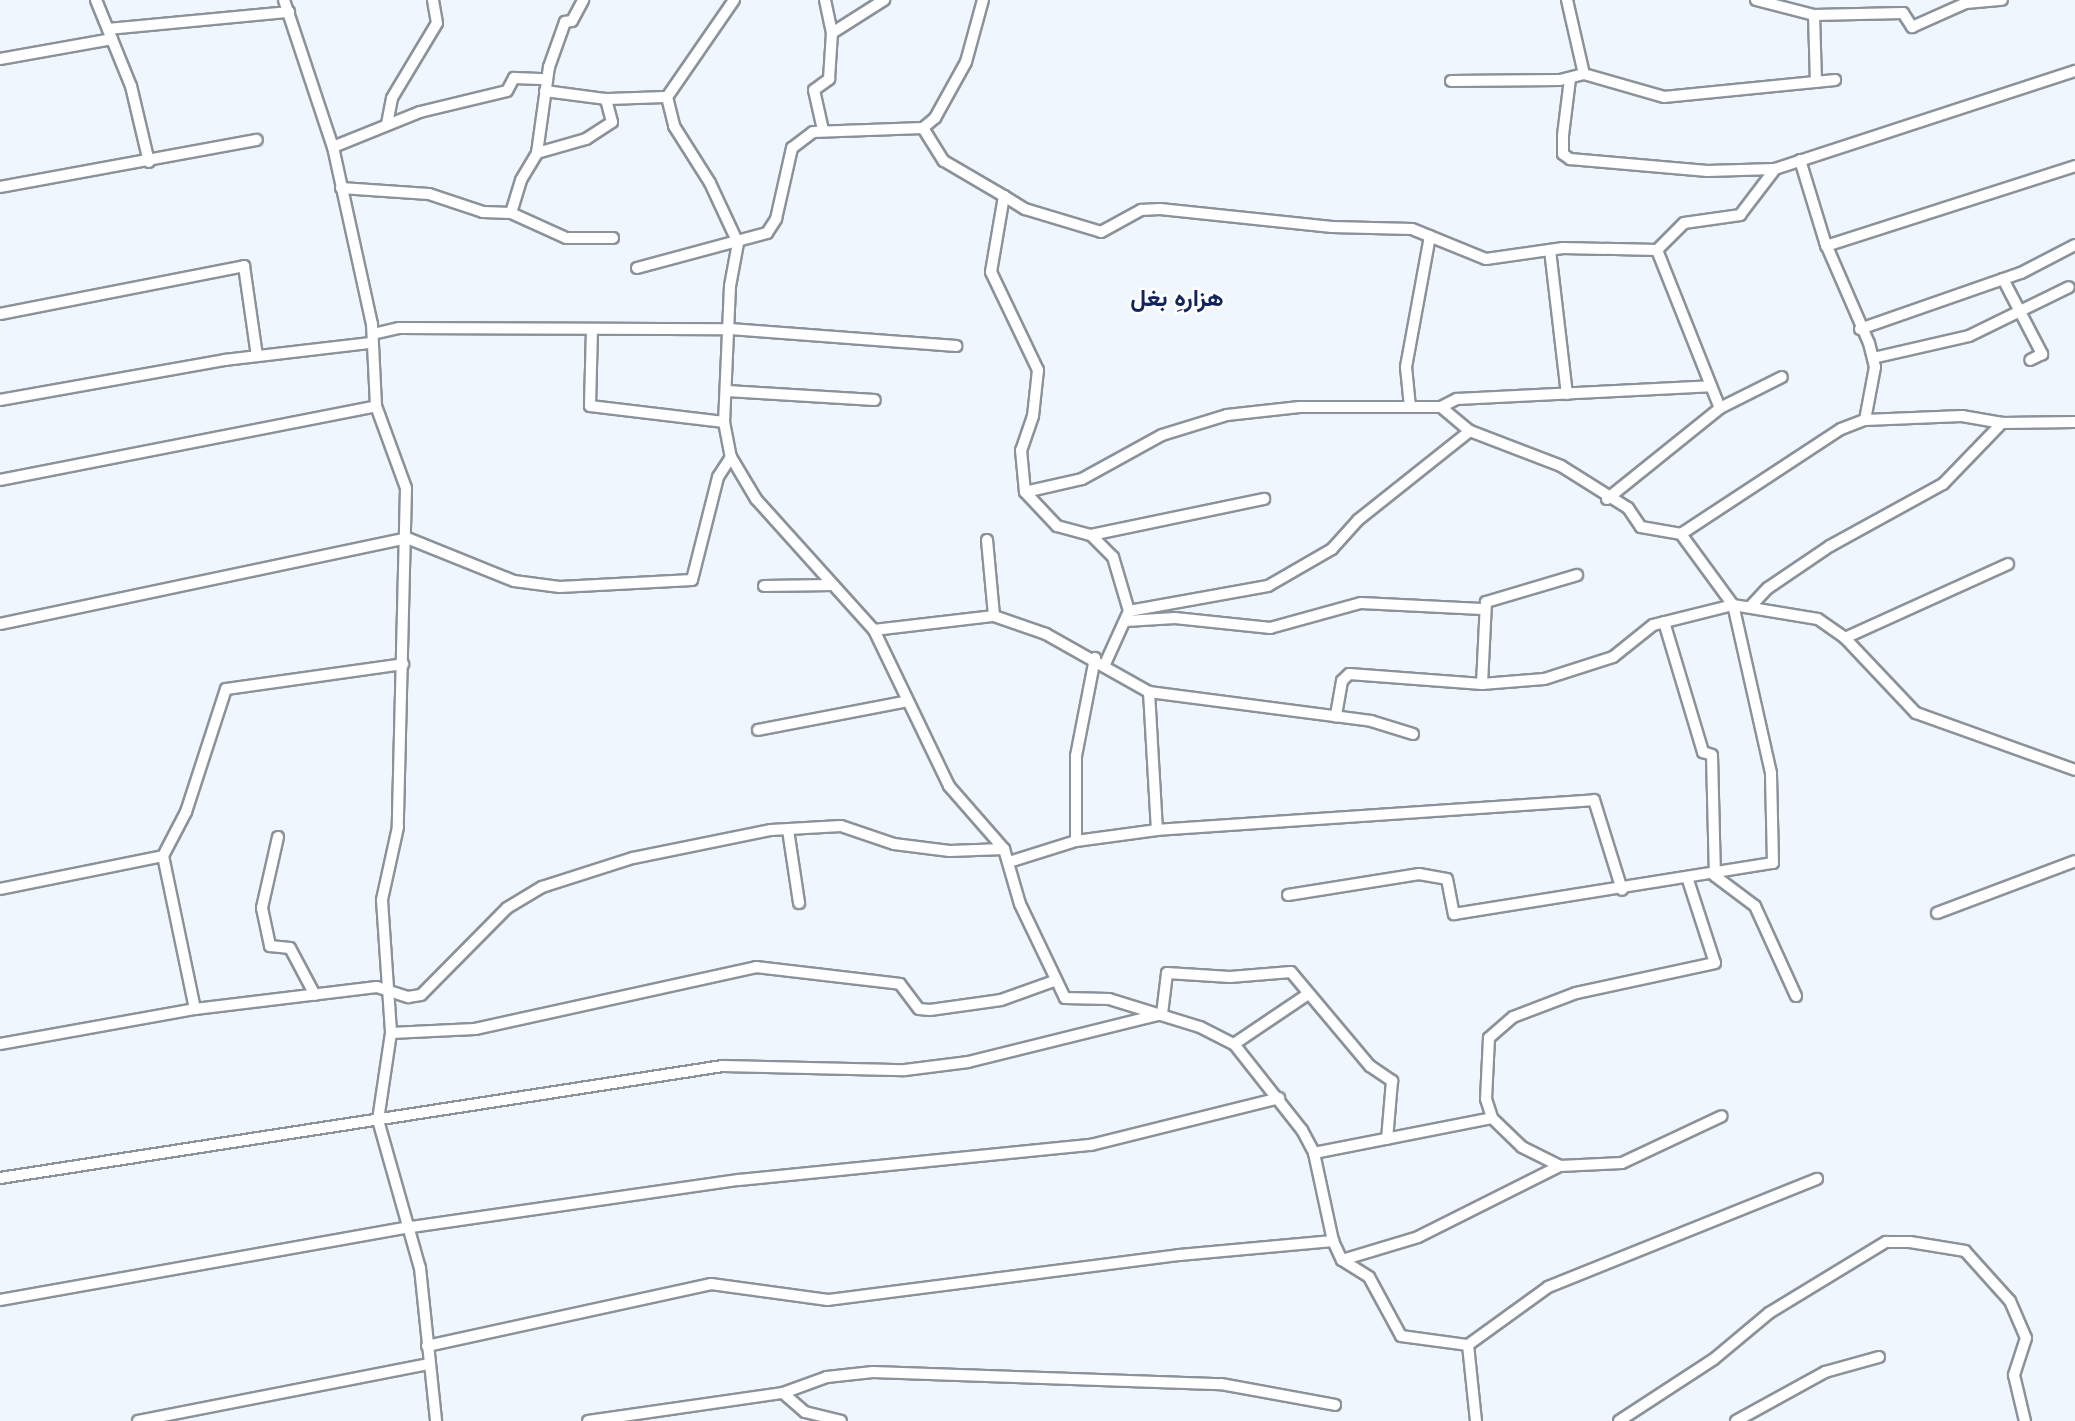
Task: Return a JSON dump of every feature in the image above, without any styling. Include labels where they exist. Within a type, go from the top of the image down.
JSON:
[{"type":"street","points":[[96,0],[131,86],[149,162]]},
{"type":"street","points":[[284,0],[333,146],[371,338],[376,406],[406,488],[407,538],[398,827],[382,900],[391,1033],[378,1120],[411,1227],[436,1421]]},
{"type":"street","points":[[387,124],[391,97],[436,23],[433,0]]},
{"type":"street","points":[[511,213],[521,180],[537,153],[546,85],[565,22],[572,21],[583,0]]},
{"type":"street","points":[[734,0],[667,97],[674,126],[710,183],[738,243],[724,422],[731,457],[756,499],[874,630],[904,702],[949,786],[1004,849],[1020,904],[1054,981],[1065,998],[1109,999],[1162,1014],[1234,1044],[1279,1098],[1314,1153],[1333,1241],[1342,1260],[1369,1277],[1401,1336],[1468,1345],[1548,1287],[1817,1179]]},
{"type":"street","points":[[823,130],[814,90],[829,79],[832,33],[825,0]]},
{"type":"street","points":[[832,33],[884,0]]},
{"type":"street","points":[[636,268],[768,233],[776,219],[792,148],[823,130],[923,128],[935,118],[966,62],[984,0]]},
{"type":"street","points":[[1567,0],[1584,74]]},
{"type":"street","points":[[1756,0],[1814,15],[1903,13],[1912,27],[1966,2],[2001,0]]},
{"type":"street","points":[[0,59],[110,34],[289,12]]},
{"type":"street","points":[[1814,15],[1816,82]]},
{"type":"street","points":[[1570,79],[1563,135],[1563,154],[1570,159],[1641,169],[1775,169],[2075,71]]},
{"type":"street","points":[[1451,81],[1570,79],[1584,74],[1664,97],[1835,80]]},
{"type":"street","points":[[333,146],[387,124],[507,92],[513,78],[606,99],[667,97]]},
{"type":"street","points":[[537,153],[586,139],[612,121],[606,99]]},
{"type":"street","points":[[923,128],[944,161],[1025,209],[1101,232],[1141,211],[1160,209],[1412,229],[1486,259],[1549,250],[1657,250],[1684,223],[1740,215],[1775,169]]},
{"type":"street","points":[[0,187],[149,162],[257,140]]},
{"type":"street","points":[[1800,160],[1826,246],[1873,358],[1865,420]]},
{"type":"street","points":[[1826,246],[2075,166]]},
{"type":"street","points":[[341,188],[429,194],[483,212],[511,213],[566,238],[613,238]]},
{"type":"street","points":[[1004,196],[991,272],[1038,370],[1033,416],[1021,450],[1025,492],[1058,526],[1091,535],[1264,499]]},
{"type":"street","points":[[1410,407],[1406,366],[1430,236]]},
{"type":"street","points":[[1860,328],[2003,279],[2075,244]]},
{"type":"street","points":[[1549,250],[1567,394]]},
{"type":"street","points":[[1657,250],[1720,408]]},
{"type":"street","points":[[0,314],[244,266],[257,356]]},
{"type":"street","points":[[2003,279],[2042,354],[2031,360]]},
{"type":"street","points":[[1873,358],[1969,336],[2022,314],[2070,287]]},
{"type":"street","points":[[0,400],[371,338],[399,328],[730,329],[956,346]]},
{"type":"street","points":[[592,329],[590,406],[724,422]]},
{"type":"street","points":[[1607,499],[1720,408],[1782,377]]},
{"type":"street","points":[[1025,492],[1082,479],[1162,435],[1227,415],[1300,407],[1441,407],[1457,399],[1711,386]]},
{"type":"street","points":[[727,391],[875,400]]},
{"type":"street","points":[[0,480],[376,406]]},
{"type":"street","points":[[1441,407],[1469,431],[1561,466],[1607,499],[1628,508],[1641,527],[1681,534],[1842,429],[1865,420],[1962,416],[2002,423],[2075,422]]},
{"type":"street","points":[[1750,607],[1768,588],[1830,546],[1943,484],[2002,423]]},
{"type":"street","points":[[1076,841],[1076,756],[1100,661],[1128,616],[1268,586],[1332,549],[1358,520],[1469,431]]},
{"type":"street","points":[[0,624],[407,538],[514,581],[561,587],[692,580],[718,477],[731,457]]},
{"type":"street","points":[[1288,895],[1419,874],[1447,879],[1454,915],[1715,876],[1773,863],[1771,773],[1733,605],[1681,534]]},
{"type":"street","points":[[1091,535],[1113,557],[1128,616]]},
{"type":"street","points":[[988,540],[994,616]]},
{"type":"street","points":[[1845,638],[2008,564]]},
{"type":"street","points":[[1128,616],[1270,628],[1361,603],[1482,609],[1496,596],[1577,575]]},
{"type":"street","points":[[764,586],[834,585]]},
{"type":"street","points":[[1336,716],[1342,681],[1349,674],[1482,684],[1544,679],[1613,657],[1653,625],[1733,605],[1818,619],[1845,638],[1916,713],[2075,771]]},
{"type":"street","points":[[1482,609],[1482,684]]},
{"type":"street","points":[[874,630],[994,616],[1100,661],[1149,692],[1336,716],[1413,734]]},
{"type":"street","points":[[1664,622],[1703,752],[1712,755],[1715,876]]},
{"type":"street","points":[[195,1009],[163,856],[186,812],[226,689],[403,664]]},
{"type":"street","points":[[1149,692],[1157,830]]},
{"type":"street","points":[[758,730],[904,702]]},
{"type":"street","points":[[1009,862],[1076,841],[1157,830],[1594,800],[1622,890]]},
{"type":"street","points":[[0,1044],[195,1009],[315,995],[377,988],[421,995],[507,908],[542,887],[633,858],[788,830],[841,826],[894,844],[950,851],[1004,849]]},
{"type":"street","points":[[788,830],[799,903]]},
{"type":"street","points":[[278,837],[262,908],[270,946],[290,948],[315,995]]},
{"type":"street","points":[[0,889],[163,856]]},
{"type":"street","points":[[1937,914],[2075,861]]},
{"type":"street","points":[[1715,876],[1755,906],[1796,996]]},
{"type":"street","points":[[1560,1166],[1522,1147],[1492,1118],[1484,1062],[1489,1038],[1513,1017],[1576,993],[1715,964],[1688,880]]},
{"type":"street","points":[[391,1033],[475,1029],[756,968],[900,984],[919,1009],[930,1010],[1001,1000],[1054,981]]},
{"type":"street","points":[[1162,1014],[1167,973],[1230,977],[1291,972],[1370,1066],[1392,1081],[1387,1139]]},
{"type":"street","points":[[1234,1044],[1308,994]]},
{"type":"street","points":[[0,1178],[723,1066],[930,1067],[1162,1014]]},
{"type":"street","points":[[0,1300],[411,1227],[739,1180],[1091,1145],[1279,1098]]},
{"type":"street","points":[[1342,1260],[1418,1237],[1560,1166],[1622,1163],[1722,1116]]},
{"type":"street","points":[[1314,1153],[1492,1118]]},
{"type":"street","points":[[427,1346],[711,1284],[828,1300],[1179,1255],[1333,1241]]},
{"type":"street","points":[[1619,1421],[1714,1359],[1769,1313],[1886,1242],[1910,1241],[1965,1251],[2010,1300],[2026,1338],[2014,1375],[2025,1421]]},
{"type":"street","points":[[1468,1345],[1476,1421]]},
{"type":"street","points":[[1738,1420],[1825,1372],[1879,1357]]},
{"type":"street","points":[[138,1421],[429,1364]]},
{"type":"street","points":[[588,1421],[783,1393],[827,1377],[873,1372],[1221,1384],[1335,1405]]},
{"type":"street","points":[[783,1393],[805,1412],[841,1421]]},
{"type":"district","name":"هزارهِ بغل","points":[[1177,298]]}]
